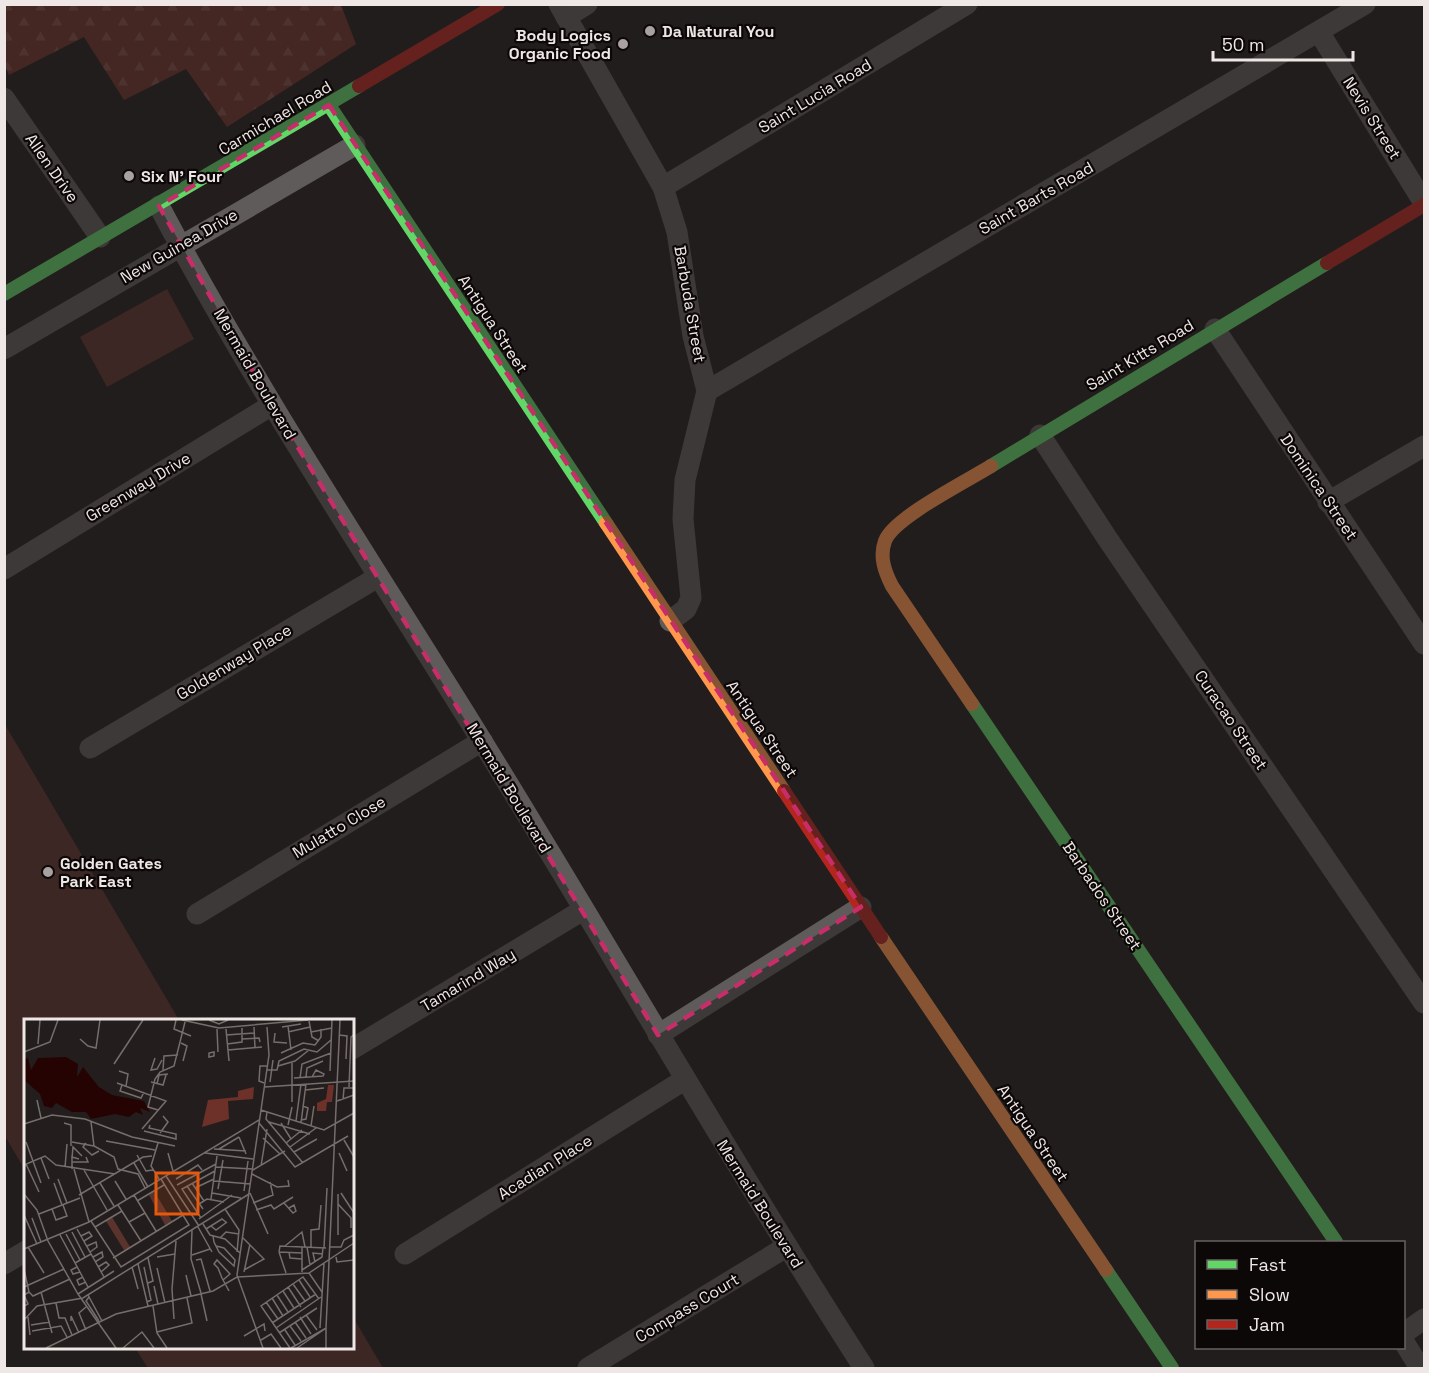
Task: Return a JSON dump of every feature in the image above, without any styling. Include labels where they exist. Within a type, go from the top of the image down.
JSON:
[{"type":"street","name":"Carmichael Road","points":[[4,294],[100,237],[159,206],[498,4]]},
{"type":"street","points":[[562,11],[587,4]]},
{"type":"street","name":"Saint Lucia Road","points":[[663,187],[967,4]]},
{"type":"street","name":"Saint Barts Road","points":[[707,391],[1365,4]]},
{"type":"street","name":"Barbuda Street","points":[[562,11],[663,187],[677,232],[693,336],[707,391],[685,480],[683,519],[691,598],[686,609],[670,621]]},
{"type":"street","name":"Nevis Street","points":[[1319,32],[1425,204]]},
{"type":"street","name":"Allen Drive","points":[[4,98],[100,237]]},
{"type":"street","name":"Antigua Street","points":[[329,105],[861,907],[1173,1368]]},
{"type":"street","name":"New Guinea Drive","points":[[4,349],[355,144]]},
{"type":"street","name":"Saint Kitts Road","points":[[882,545],[890,530],[901,521],[1425,204]]},
{"type":"street","name":"Mermaid Boulevard","points":[[159,206],[272,405],[482,741],[786,1247],[864,1368]]},
{"type":"street","name":"Dominica Street","points":[[1215,329],[1328,502],[1425,644]]},
{"type":"street","name":"Greenway Drive","points":[[4,569],[272,405]]},
{"type":"street","name":"Curacao Street","points":[[1040,435],[1107,538],[1425,1003]]},
{"type":"street","points":[[1328,502],[1425,446]]},
{"type":"street","name":"Barbados Street","points":[[882,545],[883,565],[892,586],[1335,1241]]},
{"type":"street","name":"Goldenway Place","points":[[90,748],[378,577]]},
{"type":"street","name":"Mulatto Close","points":[[197,914],[482,741]]},
{"type":"street","points":[[658,1035],[861,907]]},
{"type":"street","name":"Tamarind Way","points":[[354,1048],[583,910]]},
{"type":"street","name":"Acadian Place","points":[[405,1254],[684,1080]]},
{"type":"street","name":"Compass Court","points":[[588,1368],[786,1247]]},
{"type":"street","points":[[4,1264],[24,1252]]},
{"type":"street","points":[[1405,1332],[1425,1319]]},
{"type":"street","points":[[1405,1344],[1420,1368]]},
{"type":"highlighted area","points":[[329,105],[861,907],[658,1035],[272,405],[159,206]]},
{"type":"shaded area","points":[[167,289],[194,339],[107,387],[80,337]]},
{"type":"shaded area","name":"Golden Gates Park East","points":[[4,723],[178,1019],[24,1019],[24,1168],[5,1136]]},
{"type":"shaded area","points":[[354,1319],[383,1368],[148,1368],[136,1349],[354,1349]]},
{"type":"green space","points":[[4,5],[341,5],[356,44],[227,127],[186,69],[124,100],[84,37],[9,75],[5,66]]},
{"type":"traffic: fast","points":[[4,294],[359,86]]},
{"type":"traffic: fast","points":[[329,105],[606,523]]},
{"type":"traffic: fast","points":[[991,466],[1327,263]]},
{"type":"traffic: fast","points":[[972,704],[1335,1241]]},
{"type":"traffic: fast","points":[[1106,1270],[1172,1368]]},
{"type":"traffic: slow","points":[[972,704],[892,586],[885,570],[883,547],[891,532],[916,511],[991,466]]},
{"type":"traffic: slow","points":[[606,523],[784,791]]},
{"type":"traffic: slow","points":[[881,937],[1106,1270]]},
{"type":"traffic: jam","points":[[359,86],[498,4]]},
{"type":"traffic: jam","points":[[1327,263],[1424,205]]},
{"type":"traffic: jam","points":[[784,791],[881,937]]},
{"type":"place","name":"Da Natural You","points":[[650,31]]},
{"type":"place","name":"Body Logics Organic Food","points":[[623,44]]},
{"type":"place","name":"Six N' Four","points":[[129,176]]},
{"type":"place","name":"Golden Gates Park East","points":[[48,872]]}]
